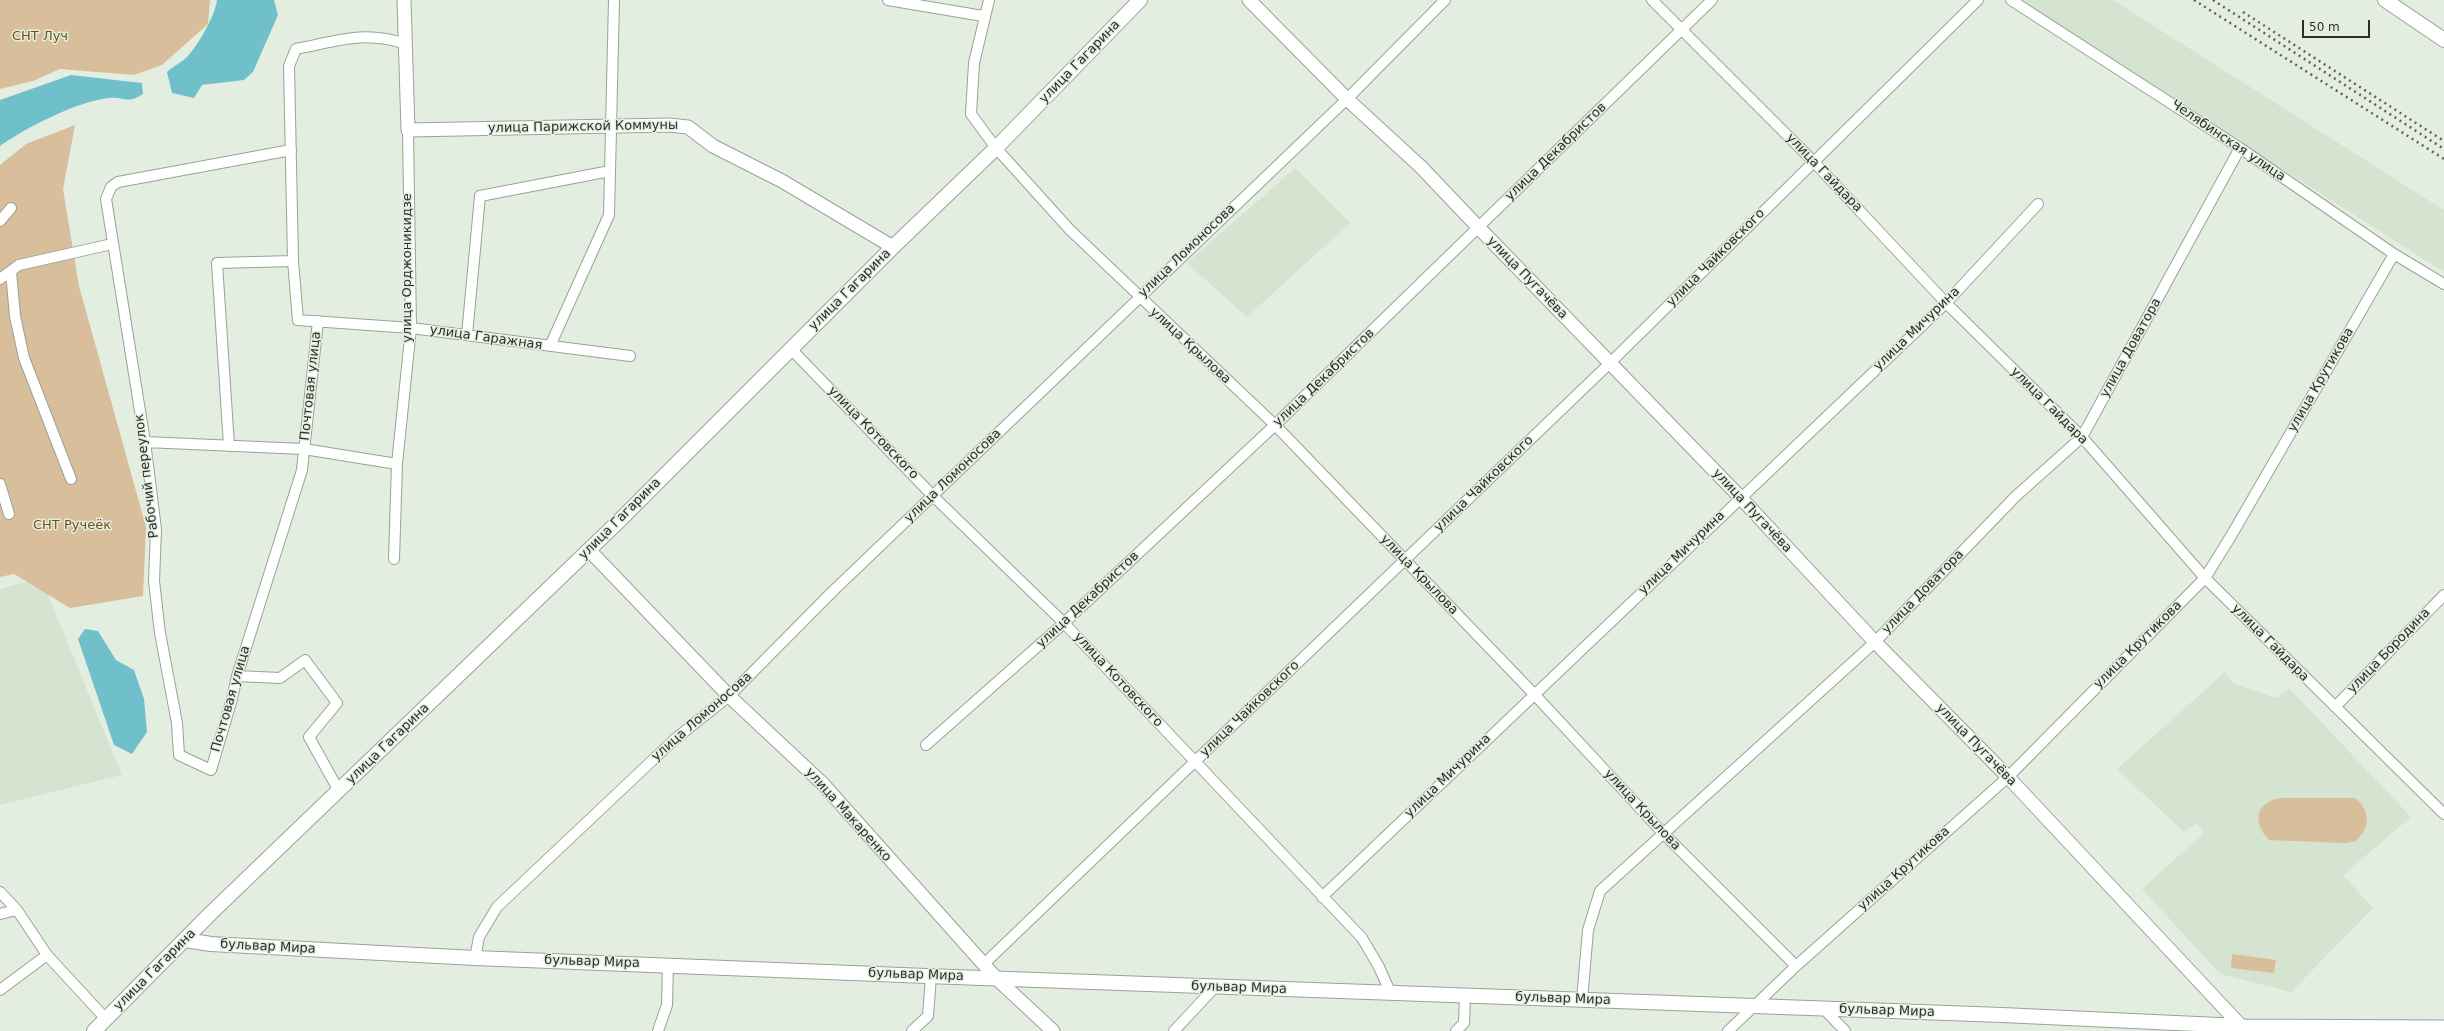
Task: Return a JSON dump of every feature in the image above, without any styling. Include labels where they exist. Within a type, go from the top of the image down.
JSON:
[{"type":"main road","points":[[2385,0],[2444,40]]},
{"type":"main road","name":"улица Гагарина","points":[[94,1031],[185,940],[589,550],[893,247],[996,148],[1138,1]]},
{"type":"main road","name":"бульвар Мира","points":[[185,940],[211,944],[475,958],[668,964],[1391,994],[1754,1006],[2244,1028]]},
{"type":"street","name":"улица Орджоникидзе","points":[[394,559],[397,464],[411,328],[408,130],[404,0]]},
{"type":"street","points":[[550,346],[609,215],[614,0]]},
{"type":"street","points":[[888,0],[983,16]]},
{"type":"street","name":"улица Крылова","points":[[989,0],[983,16],[974,63],[971,114],[996,148],[1049,208],[1139,298],[1275,425],[1534,694],[1663,833],[1796,966]]},
{"type":"street","name":"улица Пугачёва","points":[[1249,0],[1347,99],[1421,167],[1740,497],[1875,642],[2008,777],[2244,1028]]},
{"type":"street","name":"улица Ломоносова","points":[[475,958],[479,937],[497,907],[675,739],[729,696],[832,592],[1347,99],[1445,0]]},
{"type":"street","name":"улица Гайдара","points":[[1652,0],[1814,161],[1946,303],[2082,437],[2205,578],[2444,814]]},
{"type":"street","name":"улица Декабристов","points":[[926,746],[1064,623],[1275,425],[1712,0]]},
{"type":"street","name":"улица Чайковского","points":[[984,964],[1610,363],[1978,0]]},
{"type":"street","name":"Челябинская улица","points":[[2011,0],[2240,148],[2394,254],[2444,284]]},
{"type":"street","name":"Почтовая улица","points":[[210,770],[232,699],[237,676],[302,470],[318,321],[298,320],[293,261],[289,66],[296,49],[361,36],[390,39],[406,44]]},
{"type":"street","name":"улица Парижской Коммуны","points":[[408,130],[611,125],[669,125],[688,127],[714,146],[782,181],[893,247]]},
{"type":"street","name":"улица Доватора","points":[[1582,1000],[1588,930],[1600,891],[1875,642],[2016,496],[2082,437],[2240,148]]},
{"type":"street","name":"Рабочий переулок","points":[[210,770],[179,755],[177,723],[160,633],[154,581],[156,529],[145,442],[112,244],[106,199],[111,187],[118,182],[291,150]]},
{"type":"street","points":[[467,335],[480,196],[610,171]]},
{"type":"street","name":"улица Мичурина","points":[[1322,897],[1740,497],[1946,303],[2038,204]]},
{"type":"street","points":[[0,221],[11,208]]},
{"type":"street","points":[[0,279],[19,265],[112,244]]},
{"type":"street","name":"улица Крутикова","points":[[1796,966],[2008,777],[2205,578],[2232,536],[2394,254]]},
{"type":"street","points":[[229,446],[217,263],[293,261]]},
{"type":"street","points":[[11,272],[15,316],[24,358],[70,479]]},
{"type":"street","name":"улица Гаражная","points":[[318,321],[411,328],[630,356]]},
{"type":"street","name":"улица Котовского","points":[[790,349],[933,496],[1064,623],[1362,938],[1379,968],[1391,994]]},
{"type":"street","points":[[145,442],[304,449],[397,464]]},
{"type":"street","points":[[0,484],[9,514]]},
{"type":"street","name":"улица Макаренко","points":[[589,550],[729,696],[823,784],[996,978],[1053,1031]]},
{"type":"street","name":"улица Бородина","points":[[2335,707],[2444,594]]},
{"type":"street","points":[[237,676],[280,678],[305,660],[337,703],[309,737],[339,791]]},
{"type":"street","points":[[0,892],[17,910],[47,954],[106,1019]]},
{"type":"street","points":[[0,914],[17,910]]},
{"type":"street","points":[[0,990],[47,954]]},
{"type":"street","points":[[658,1031],[667,1005],[668,964]]},
{"type":"street","points":[[1728,1031],[1796,966]]},
{"type":"street","points":[[912,1031],[928,1016],[931,976]]},
{"type":"street","points":[[1174,1031],[1215,987]]},
{"type":"street","points":[[1456,1031],[1467,1027],[1465,996]]},
{"type":"street","points":[[1824,1009],[1845,1031]]},
{"type":"street","name":"бульвар Мира","points":[[2244,1028],[2444,1027]]},
{"type":"shaded area","points":[[2017,0],[2113,0],[2444,210],[2444,272]]},
{"type":"shaded area","points":[[1295,168],[1350,223],[1247,317],[1187,263]]},
{"type":"shaded area","points":[[41,578],[122,775],[0,805],[0,589]]},
{"type":"shaded area","points":[[2225,672],[2232,683],[2276,698],[2289,688],[2411,817],[2343,875],[2373,908],[2291,992],[2220,974],[2142,889],[2204,833],[2196,823],[2184,832],[2117,769]]},
{"type":"green space","name":"СНТ Луч","points":[[0,0],[210,0],[208,24],[162,65],[134,75],[60,69],[33,81],[0,89]]},
{"type":"green space","name":"СНТ Ручеёк","points":[[75,125],[63,189],[79,286],[146,527],[143,596],[70,608],[14,574],[0,577],[0,165],[26,144]]},
{"type":"green space","points":[[2280,798],[2355,798],[2364,808],[2367,819],[2366,825],[2361,836],[2356,841],[2345,843],[2269,840],[2260,827],[2258,820],[2259,814],[2265,804]]},
{"type":"green space","points":[[2232,954],[2276,960],[2274,973],[2231,968]]},
{"type":"water","points":[[217,0],[274,0],[278,15],[253,72],[244,80],[202,85],[194,98],[172,93],[167,72],[187,57],[196,46],[210,22]]},
{"type":"water","points":[[71,75],[142,83],[143,94],[129,100],[109,98],[82,104],[52,116],[23,131],[0,146],[0,100]]},
{"type":"water","points":[[85,629],[98,631],[116,660],[134,670],[144,699],[147,732],[132,754],[114,745],[78,639]]},
{"type":"railway","points":[[2194,0],[2444,159]]},
{"type":"railway","points":[[2213,0],[2444,149]]},
{"type":"railway","points":[[2243,12],[2444,141]]}]
